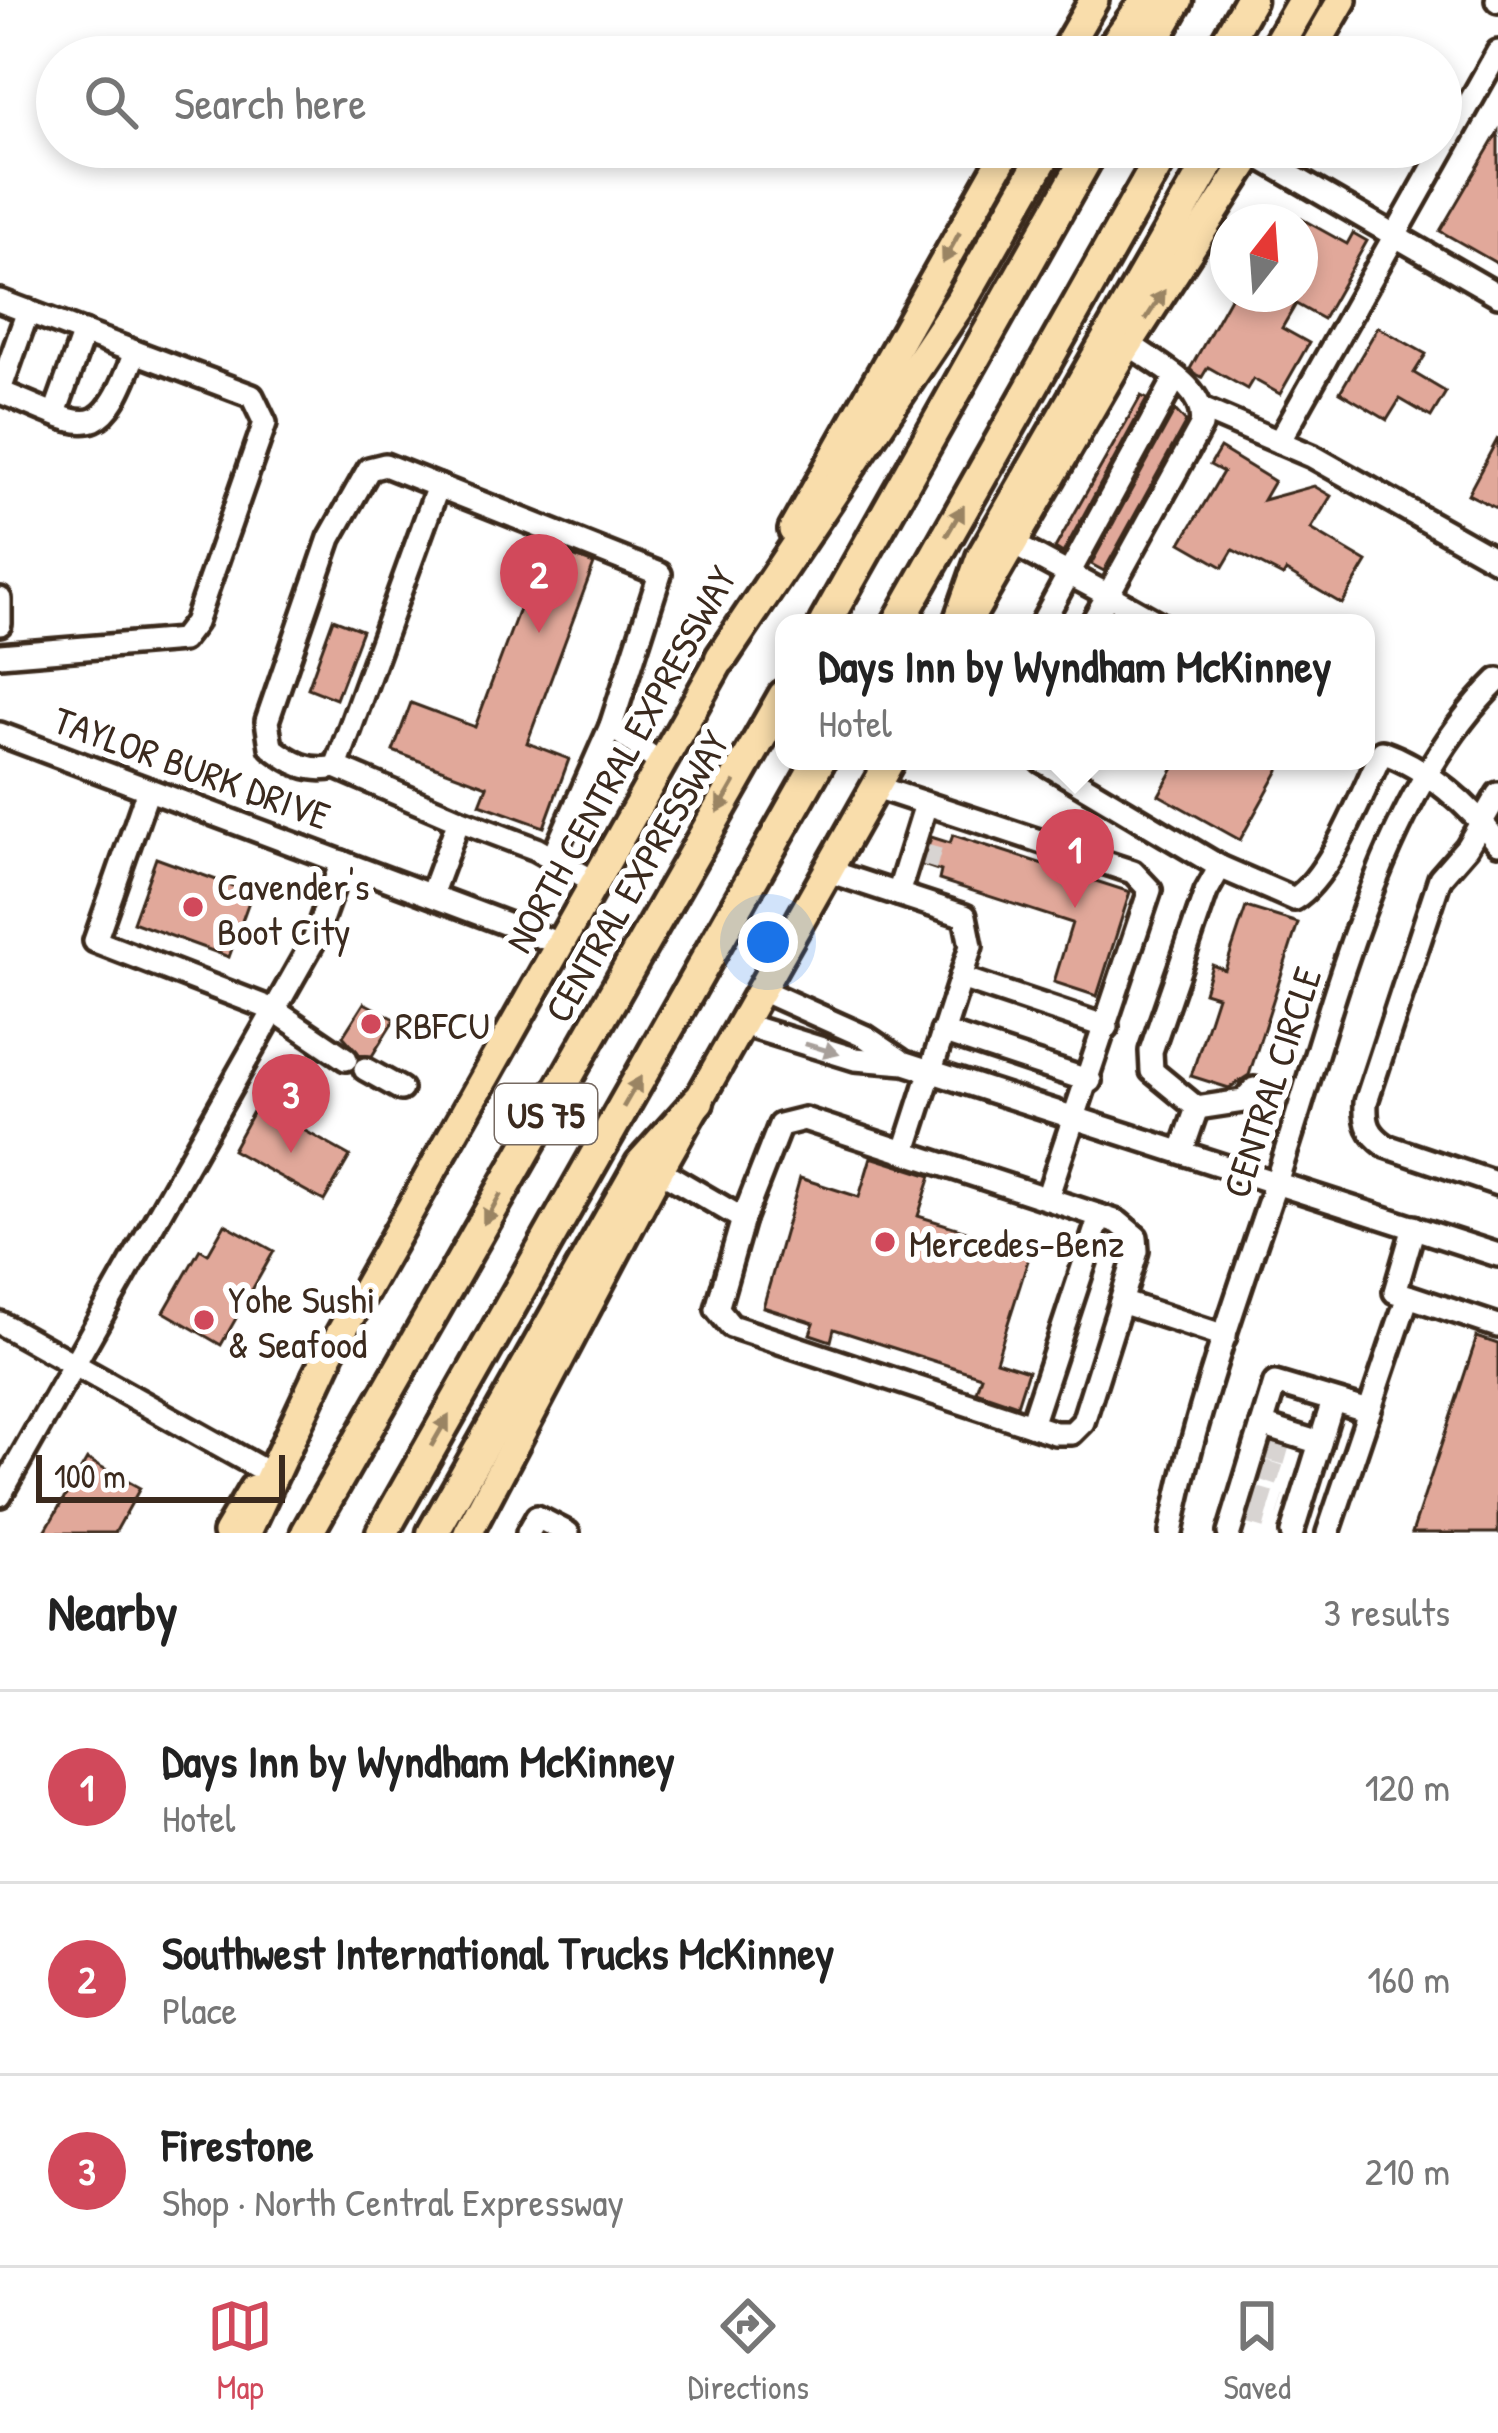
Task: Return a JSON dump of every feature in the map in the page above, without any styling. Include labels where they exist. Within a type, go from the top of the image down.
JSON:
[{"type":"highway","points":[[1121,36],[1147,0]]},
{"type":"highway","points":[[1156,36],[1177,0]]},
{"type":"highway","points":[[1230,36],[1250,0]]},
{"type":"highway","points":[[1283,36],[1304,0]]},
{"type":"highway","points":[[721,658],[961,301],[1037,168]]},
{"type":"highway","points":[[830,614],[1081,168]]},
{"type":"highway","points":[[903,614],[1155,168]]},
{"type":"highway","points":[[966,614],[982,558],[1206,168]]},
{"type":"highway","name":"CENTRAL EXPRESSWAY","points":[[308,1533],[775,711]]},
{"type":"highway","name":"US 75","points":[[382,1533],[814,770]]},
{"type":"highway","points":[[433,1533],[641,1164],[698,1101]]},
{"type":"highway","points":[[244,1533],[326,1360]]},
{"type":"main road","points":[[1073,36],[1094,0]]},
{"type":"main road","points":[[1321,36],[1342,0]]},
{"type":"main road","name":"NORTH CENTRAL EXPRESSWAY","points":[[227,1533],[997,168]]},
{"type":"main road","points":[[969,614],[1129,344],[1242,168]]},
{"type":"main road","points":[[468,1533],[659,1170],[885,770]]},
{"type":"street","points":[[1462,100],[1498,52]]},
{"type":"street","points":[[1284,168],[1498,295]]},
{"type":"street","points":[[1279,442],[1397,237],[1427,168]]},
{"type":"street","points":[[0,301],[252,396],[265,423],[195,623],[182,640],[0,655]]},
{"type":"street","points":[[28,311],[0,391],[77,422],[99,420],[116,405],[135,352]]},
{"type":"street","points":[[55,413],[84,332]]},
{"type":"street","points":[[1097,614],[1201,426],[1204,410],[1196,394],[1129,344]]},
{"type":"street","points":[[1047,614],[1175,379]]},
{"type":"street","points":[[1204,410],[1279,442],[1498,561]]},
{"type":"street","points":[[552,859],[611,726],[661,574],[385,465],[369,469],[330,538],[267,721],[271,747],[292,764],[318,771],[335,767],[593,881]]},
{"type":"street","points":[[335,767],[438,487]]},
{"type":"street","points":[[1013,544],[1142,614]]},
{"type":"street","points":[[0,599],[0,624]]},
{"type":"street","name":"CENTRAL CIRCLE","points":[[1171,1533],[1187,1457],[1225,1336],[1385,860],[1426,775],[1498,680]]},
{"type":"street","points":[[611,726],[661,764]]},
{"type":"street","name":"TAYLOR BURK DRIVE","points":[[0,734],[560,944]]},
{"type":"street","points":[[1375,748],[1426,775],[1482,821],[1498,843]]},
{"type":"street","points":[[1057,770],[1220,867],[1294,899],[1309,890],[1364,770]]},
{"type":"street","points":[[876,787],[924,811],[1144,879],[1149,898],[1047,1198]]},
{"type":"street","points":[[148,790],[94,941],[274,1010],[400,1089]]},
{"type":"street","points":[[1498,794],[1441,878],[1366,1102],[1365,1120],[1370,1135],[1386,1146],[1498,1184]]},
{"type":"street","points":[[924,811],[934,838]]},
{"type":"street","points":[[900,889],[924,811]]},
{"type":"street","points":[[431,896],[459,820]]},
{"type":"street","points":[[0,1495],[314,940],[342,862]]},
{"type":"street","points":[[900,889],[926,866]]},
{"type":"street","points":[[1220,867],[1206,892],[1151,1051],[1152,1071],[1197,1108],[1243,1101],[1254,1089]]},
{"type":"street","points":[[828,871],[900,889],[965,916],[971,946],[905,1151]]},
{"type":"street","points":[[961,978],[1107,1027]]},
{"type":"street","points":[[760,990],[866,1037],[905,1063]]},
{"type":"street","points":[[742,1024],[855,1058],[905,1063],[1496,1250]]},
{"type":"street","points":[[942,1032],[1090,1081]]},
{"type":"street","points":[[1182,1151],[1197,1108]]},
{"type":"street","points":[[790,1119],[905,1151],[1100,1216],[1136,1238],[1137,1251],[1083,1422],[1064,1434],[724,1322],[717,1309],[743,1219],[773,1138],[790,1119]]},
{"type":"street","points":[[659,1170],[743,1219]]},
{"type":"street","points":[[1030,1425],[1100,1216]]},
{"type":"street","points":[[1414,1227],[1395,1292],[1498,1326]]},
{"type":"street","points":[[1328,1533],[1408,1296]]},
{"type":"street","points":[[1121,1302],[1225,1336]]},
{"type":"street","points":[[0,1323],[263,1470]]},
{"type":"street","points":[[1229,1533],[1244,1503],[1275,1383],[1369,1411]]},
{"type":"street","points":[[1288,1519],[1333,1400]]},
{"type":"street","points":[[1259,1451],[1305,1465]]},
{"type":"street","points":[[528,1533],[537,1516],[568,1533]]},
{"type":"building","points":[[1498,132],[1498,264],[1440,231]]},
{"type":"building","points":[[1318,228],[1347,244],[1353,233],[1367,241],[1323,319],[1310,312],[1318,312]]},
{"type":"building","points":[[1222,312],[1291,312],[1282,328],[1309,343],[1280,394],[1253,379],[1247,389],[1208,367],[1202,377],[1190,369]]},
{"type":"building","points":[[1378,327],[1426,354],[1414,373],[1446,392],[1431,417],[1400,399],[1387,420],[1340,392]]},
{"type":"building","points":[[1141,396],[1147,399],[1063,553],[1055,548]]},
{"type":"building","points":[[1175,410],[1186,422],[1104,571],[1091,564]]},
{"type":"building","points":[[1498,438],[1498,509],[1468,494]]},
{"type":"building","points":[[1220,448],[1274,481],[1263,500],[1314,486],[1331,496],[1311,529],[1367,562],[1342,604],[1286,571],[1283,576],[1233,550],[1223,567],[1181,543],[1223,472],[1210,465]]},
{"type":"building","points":[[543,545],[594,564],[527,743],[569,759],[544,827],[480,804],[487,786],[393,751],[411,703],[475,727]]},
{"type":"building","points":[[333,619],[362,630],[336,699],[308,688]]},
{"type":"building","points":[[1173,770],[1279,770],[1240,840],[1159,795]]},
{"type":"building","points":[[953,835],[1130,892],[1097,996],[1054,982],[1072,923],[939,880],[941,871],[923,865],[931,837],[950,843]]},
{"type":"building","name":"Cavender's Boot City","points":[[156,858],[252,893],[229,957],[133,922]]},
{"type":"building","points":[[1246,907],[1298,923],[1249,1075],[1229,1088],[1191,1076],[1217,996],[1204,992],[1212,965],[1225,970]]},
{"type":"building","name":"RBFCU","points":[[364,1003],[395,1019],[372,1056],[360,1055],[343,1036]]},
{"type":"building","points":[[257,1104],[350,1156],[324,1201],[232,1150]]},
{"type":"building","points":[[871,1157],[931,1176],[918,1216],[1031,1251],[996,1361],[1028,1371],[1017,1405],[976,1391],[981,1376],[834,1329],[831,1341],[810,1334],[814,1323],[763,1307],[800,1178],[859,1197]]},
{"type":"building","points":[[225,1224],[274,1251],[221,1345],[164,1312],[200,1249],[208,1254]]},
{"type":"building","points":[[1477,1337],[1498,1344],[1498,1533],[1412,1533]]},
{"type":"building","points":[[87,1459],[140,1488],[115,1533],[44,1533]]},
{"type":"tunnel","points":[[926,866],[934,838]]},
{"type":"tunnel","points":[[1267,1449],[1295,1457]]},
{"type":"tunnel","points":[[1260,1469],[1288,1478]]},
{"type":"tunnel","points":[[1251,1496],[1281,1505]]},
{"type":"tunnel","points":[[1246,1513],[1275,1521]]},
{"type":"place","name":"Southwest International Trucks McKinney","points":[[539,633]]},
{"type":"place","name":"Cavender's Boot City","points":[[193,907]]},
{"type":"place","name":"Days Inn by Wyndham McKinney","points":[[1075,908]]},
{"type":"place","name":"RBFCU","points":[[371,1024]]},
{"type":"place","name":"Firestone","points":[[291,1153]]},
{"type":"place","name":"Mercedes-Benz","points":[[885,1242]]},
{"type":"place","name":"Yohe Sushi & Seafood","points":[[204,1320]]}]
